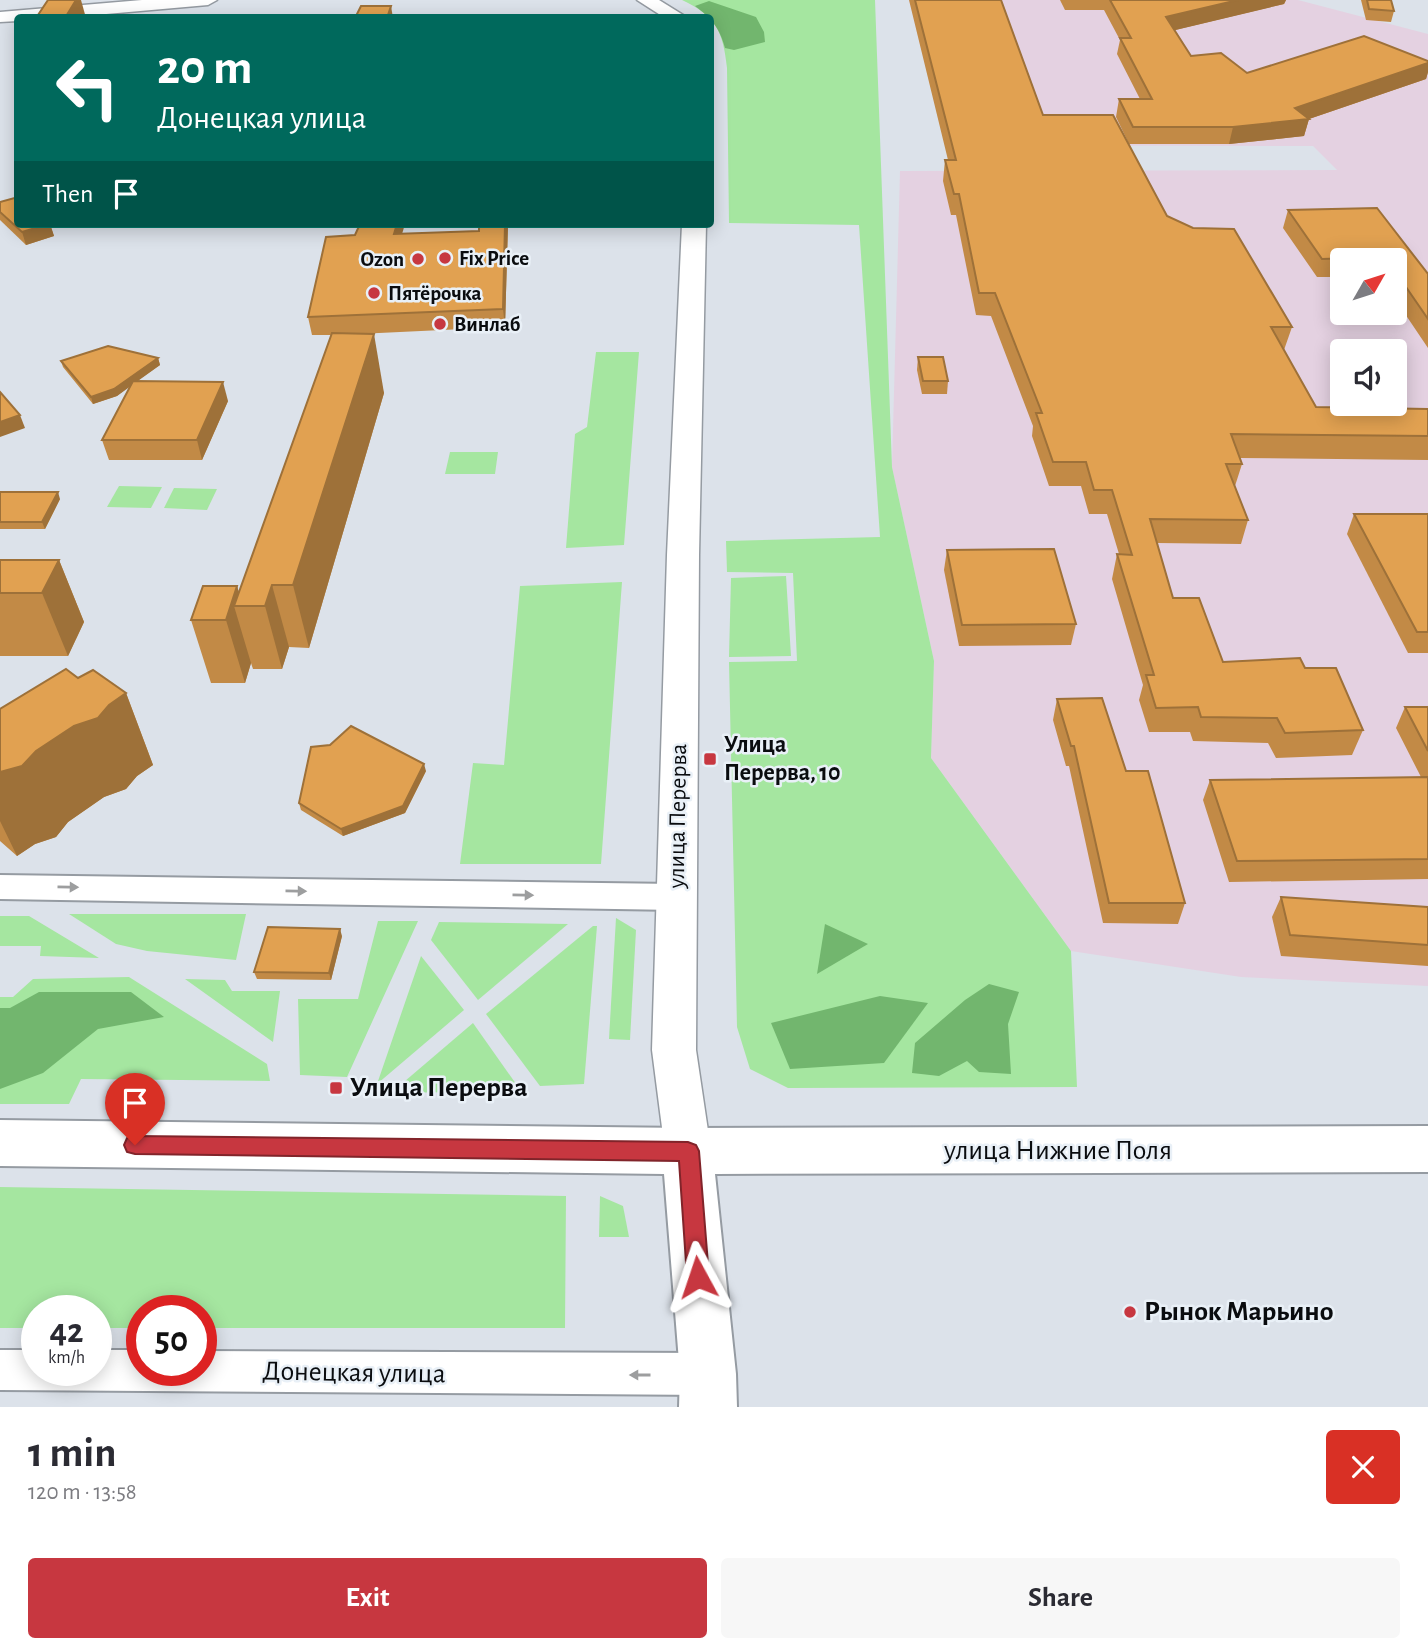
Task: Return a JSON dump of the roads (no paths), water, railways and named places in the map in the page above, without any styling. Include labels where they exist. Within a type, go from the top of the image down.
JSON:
[{"type":"main road","points":[[0,1143],[688,1151]]},
{"type":"main road","name":"улица Нижние Поля","points":[[688,1151],[1428,1149]]},
{"type":"main road","name":"улица Перерва","points":[[688,1151],[708,1391]]},
{"type":"street","points":[[26,14],[208,0]]},
{"type":"street","points":[[646,0],[672,14]]},
{"type":"street","name":"улица Перерва","points":[[688,1151],[674,1050],[694,228]]},
{"type":"street","points":[[0,887],[676,897]]},
{"type":"street","name":"Донецкая улица","points":[[0,1370],[708,1391]]},
{"type":"place","name":"Fix Price","points":[[445,258]]},
{"type":"place","name":"Ozon","points":[[418,259]]},
{"type":"place","name":"Пятёрочка","points":[[374,293]]},
{"type":"place","name":"Винлаб","points":[[440,324]]},
{"type":"place","name":"Улица Перерва, 10","points":[[710,759]]},
{"type":"place","name":"Улица Перерва","points":[[336,1088]]},
{"type":"place","name":"Рынок Марьино","points":[[1130,1312]]}]
